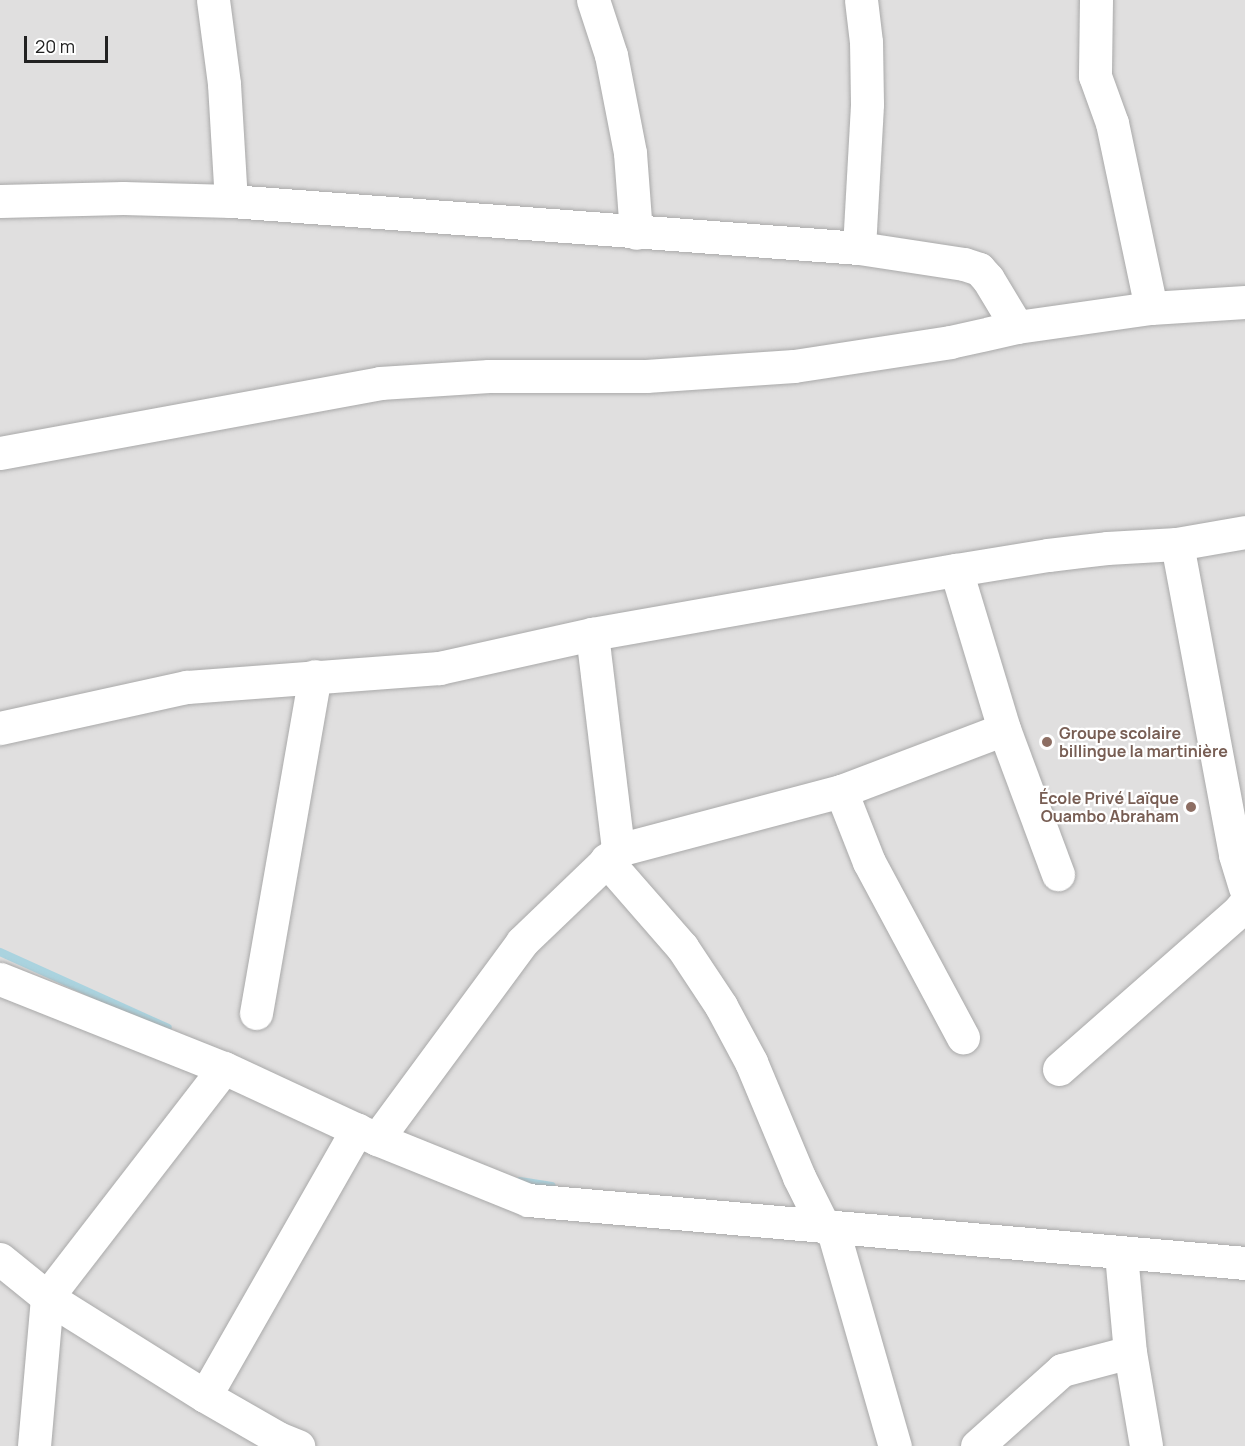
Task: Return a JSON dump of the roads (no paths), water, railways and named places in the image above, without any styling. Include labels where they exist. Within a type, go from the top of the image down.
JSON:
[{"type":"street","points":[[213,0],[224,84],[231,201]]},
{"type":"street","points":[[593,0],[611,55],[630,153],[636,232]]},
{"type":"street","points":[[859,248],[867,104],[866,42],[861,0]]},
{"type":"street","points":[[1096,0],[1095,76],[1112,123],[1151,308]]},
{"type":"street","points":[[0,201],[123,198],[231,201],[859,248],[963,264],[978,269],[988,279],[1017,327]]},
{"type":"street","points":[[0,453],[64,444],[380,383],[489,376],[646,376],[795,366],[950,342],[1017,327],[1151,308],[1242,310]]},
{"type":"street","points":[[0,728],[187,687],[439,668],[592,634],[956,570],[1107,548],[1177,544],[1245,532]]},
{"type":"street","points":[[1177,544],[1233,844],[1245,888]]},
{"type":"street","points":[[956,570],[1004,729],[1058,874]]},
{"type":"street","points":[[592,634],[612,855],[682,948],[721,1006],[751,1062],[799,1177],[828,1227],[895,1446]]},
{"type":"street","points":[[256,1013],[315,676]]},
{"type":"street","points":[[205,1396],[367,1134],[522,942],[612,855],[840,791],[1004,729]]},
{"type":"street","points":[[840,791],[869,861],[963,1036]]},
{"type":"street","points":[[1059,1069],[1238,912],[1245,903]]},
{"type":"street","points":[[0,979],[224,1068],[367,1134],[528,1200],[1121,1254],[1245,1263]]},
{"type":"street","points":[[34,1446],[46,1297],[224,1068]]},
{"type":"street","points":[[1121,1254],[1130,1352],[1146,1446]]},
{"type":"street","points":[[0,1259],[46,1297],[284,1443]]},
{"type":"street","points":[[977,1446],[1062,1371],[1130,1352]]},
{"type":"waterway","points":[[0,952],[168,1028]]},
{"type":"waterway","points":[[520,1181],[552,1186]]},
{"type":"place","name":"Groupe scolaire billingue la martinière","points":[[1047,742]]},
{"type":"place","name":"École Privé Laïque Ouambo Abraham","points":[[1191,807]]}]
